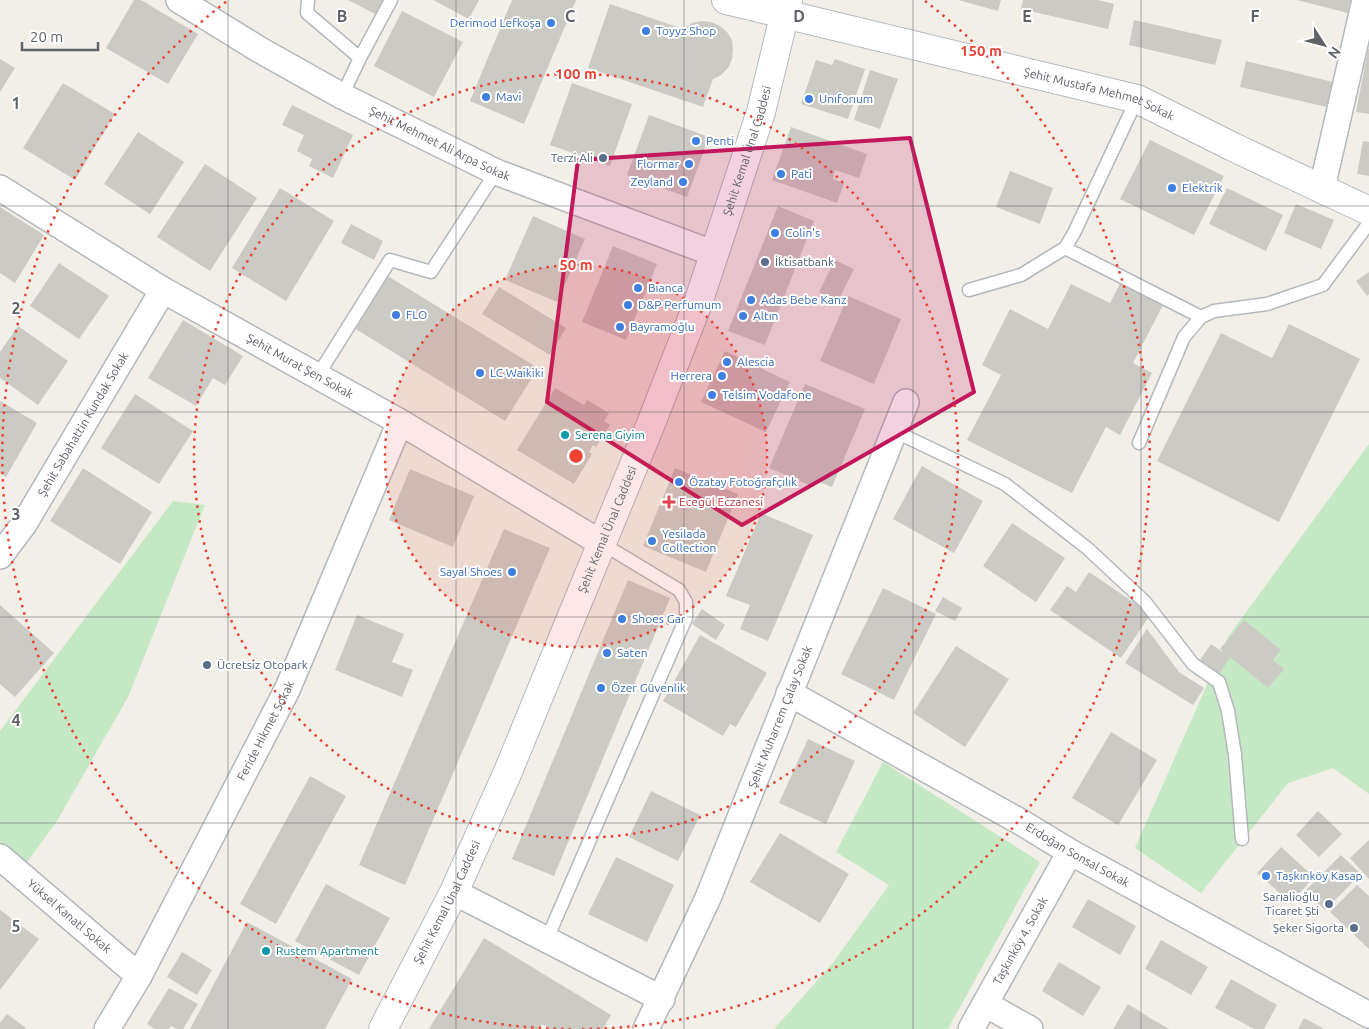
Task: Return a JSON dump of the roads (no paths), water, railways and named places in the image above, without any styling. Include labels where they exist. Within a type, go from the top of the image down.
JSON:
[{"type":"street","name":"Şehit Mehmet Ali Arpa Sokak","points":[[179,0],[260,50],[342,96],[496,172],[715,254]]},
{"type":"street","name":"Şehit Mustafa Mehmet Sokak","points":[[726,0],[786,7],[1137,99],[1233,147],[1369,210]]},
{"type":"street","points":[[1322,188],[1366,0]]},
{"type":"street","name":"Şehit Kemal Ünal Caddesi","points":[[384,1029],[454,892],[507,774],[654,417],[698,303],[761,112],[786,7]]},
{"type":"street","name":"Şehit Murat Şen Sokak","points":[[0,188],[163,290],[400,422],[601,543]]},
{"type":"street","name":"Şehit Sabahattin Kundak Sokak","points":[[0,556],[24,524],[163,290]]},
{"type":"street","name":"Şehit Muharrem Çalay Sokak","points":[[646,1029],[662,999],[708,898],[906,402]]},
{"type":"street","name":"Feride Hikmet Sokak","points":[[108,1029],[139,976],[288,690],[400,422]]},
{"type":"street","name":"Erdoğan Sonsal Sokak","points":[[789,693],[1019,821],[1070,852],[1369,1015]]},
{"type":"street","name":"Taşkınköy 4. Sokak","points":[[971,1029],[1070,852]]},
{"type":"street","name":"Yüksel Kanatl Sokak","points":[[0,858],[139,976]]},
{"type":"street","points":[[454,892],[662,999]]},
{"type":"street","points":[[985,1004],[1030,1029]]},
{"type":"lane","points":[[308,0],[307,13],[360,58]]},
{"type":"lane","points":[[342,96],[391,0]]},
{"type":"lane","points":[[969,290],[1021,275],[1065,248],[1074,233],[1137,99]]},
{"type":"lane","points":[[318,376],[390,260],[431,272],[496,172]]},
{"type":"lane","points":[[1139,443],[1184,336],[1201,317],[1214,311],[1267,304],[1323,285],[1369,223]]},
{"type":"lane","points":[[1065,248],[1201,317]]},
{"type":"lane","points":[[894,432],[1005,484],[1087,548],[1145,602],[1193,664],[1219,682],[1228,711],[1236,755],[1242,839]]},
{"type":"lane","points":[[547,939],[686,618],[686,602],[679,590],[601,543]]},
{"type":"place","name":"Derimod Lefkoşa","points":[[551,23]]},
{"type":"place","name":"Toyyz Shop","points":[[646,31]]},
{"type":"place","name":"Mavi","points":[[486,97]]},
{"type":"place","name":"Unıforıum","points":[[809,99]]},
{"type":"place","name":"Penti","points":[[696,141]]},
{"type":"place","name":"Terzi Ali","points":[[603,158]]},
{"type":"place","name":"Flormar","points":[[689,164]]},
{"type":"place","name":"Pati","points":[[781,174]]},
{"type":"place","name":"Zeyland","points":[[683,182]]},
{"type":"place","name":"Elektrik","points":[[1172,188]]},
{"type":"place","name":"Colin's","points":[[775,233]]},
{"type":"place","name":"İktisatbank","points":[[765,262]]},
{"type":"place","name":"Bıanca","points":[[638,288]]},
{"type":"place","name":"Adas Bebe Kanz","points":[[751,300]]},
{"type":"place","name":"D&P Perfumum","points":[[628,305]]},
{"type":"place","name":"FLO","points":[[396,315]]},
{"type":"place","name":"Altın","points":[[743,316]]},
{"type":"place","name":"Bayramoğlu","points":[[620,327]]},
{"type":"place","name":"Alescia","points":[[727,362]]},
{"type":"place","name":"LC Waikiki","points":[[480,373]]},
{"type":"place","name":"Herrera","points":[[722,376]]},
{"type":"place","name":"Telsim Vodafone","points":[[712,395]]},
{"type":"place","name":"Serena Giyim","points":[[565,435]]},
{"type":"place","name":"Özatay Fotoğrafçılık","points":[[679,482]]},
{"type":"place","name":"Ecegül Eczanesi","points":[[669,502]]},
{"type":"place","name":"Yesilada Collection","points":[[652,541]]},
{"type":"place","name":"Sayal Shoes","points":[[512,572]]},
{"type":"place","name":"Shoes Gar","points":[[622,619]]},
{"type":"place","name":"Saten","points":[[607,653]]},
{"type":"place","name":"Ücretsiz Otopark","points":[[207,665]]},
{"type":"place","name":"Özer Güvenlik","points":[[601,688]]},
{"type":"place","name":"Taşkınköy Kasap","points":[[1266,876]]},
{"type":"place","name":"Sarıalioğlu Ticaret Şti","points":[[1329,904]]},
{"type":"place","name":"Şeker Sigorta","points":[[1354,928]]},
{"type":"place","name":"Rustem Apartment","points":[[266,951]]}]
